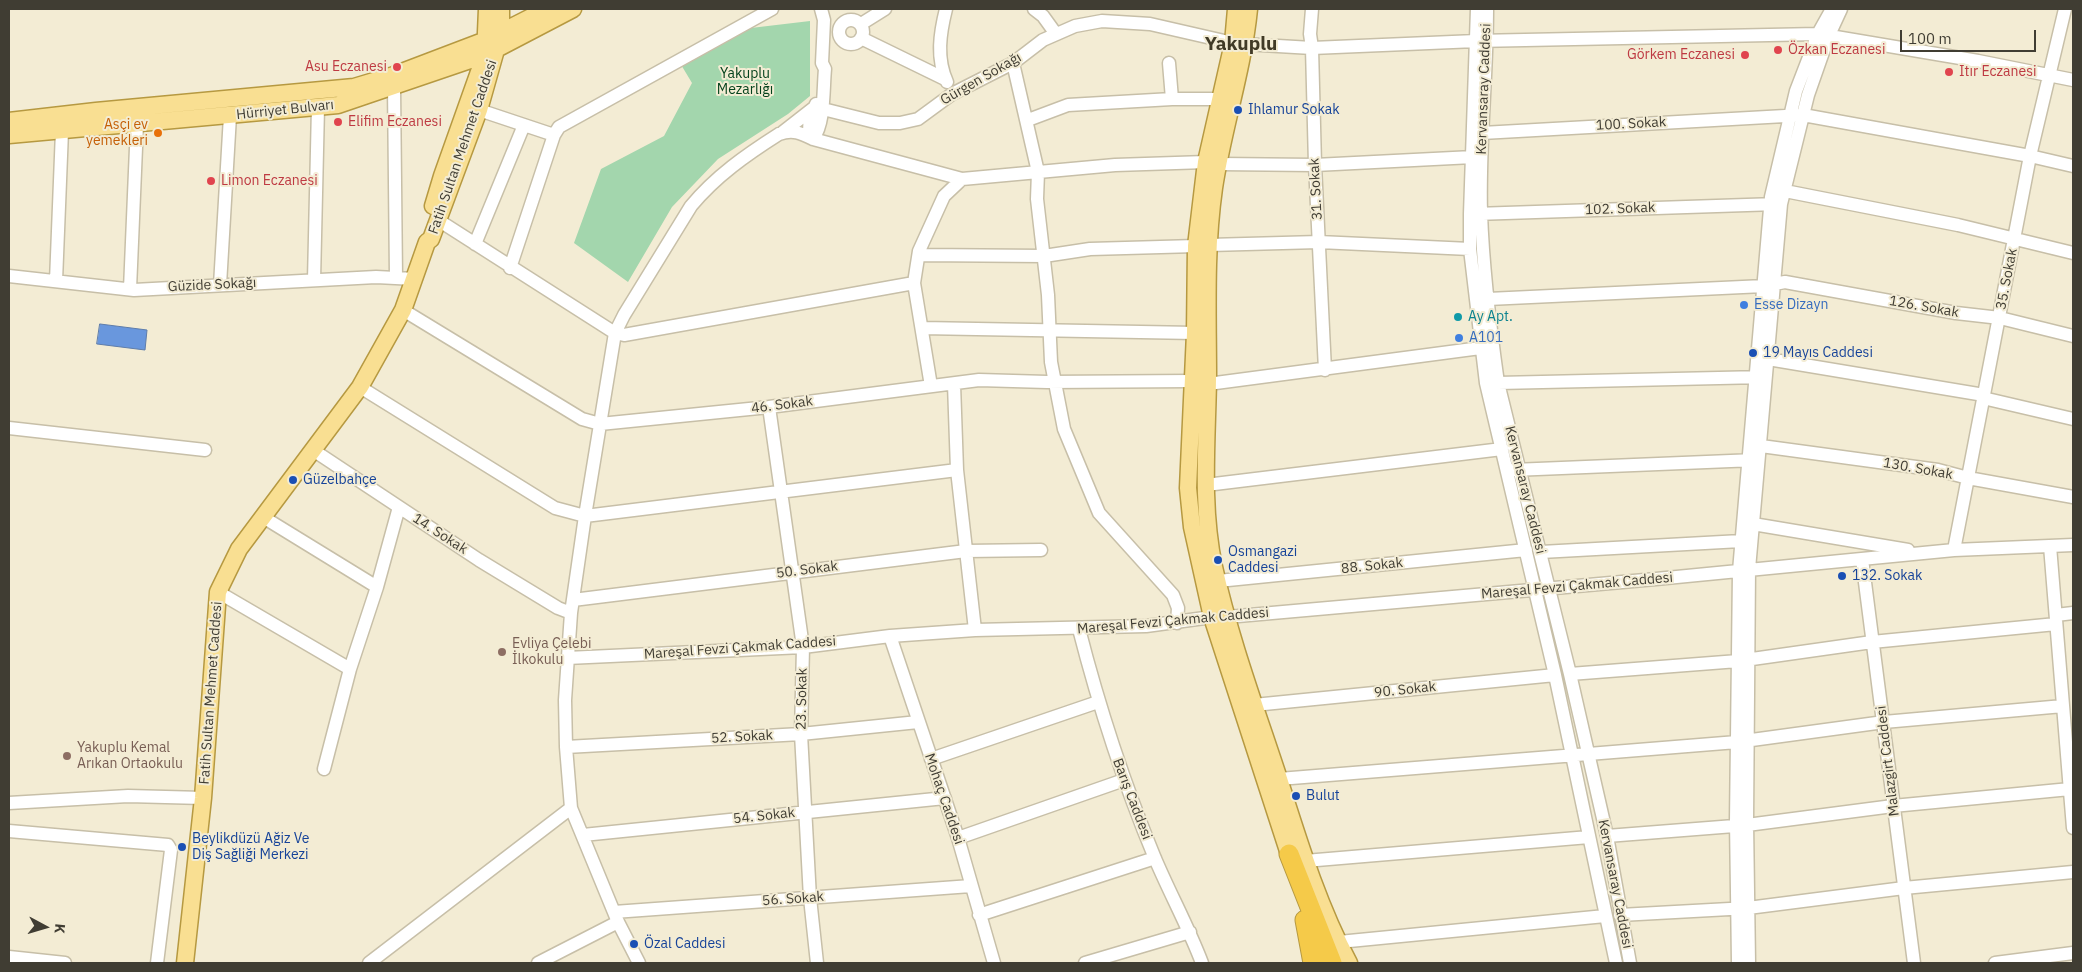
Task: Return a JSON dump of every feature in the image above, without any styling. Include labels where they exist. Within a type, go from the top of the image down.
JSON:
[{"type":"highway","points":[[1297,857],[1313,963]]},
{"type":"highway","points":[[1297,857],[1332,963]]},
{"type":"main road","points":[[487,9],[489,48]]},
{"type":"main road","points":[[501,9],[501,32]]},
{"type":"main road","points":[[489,48],[501,32],[547,9]]},
{"type":"main road","name":"Hürriyet Bulvarı","points":[[9,135],[338,105],[394,88],[489,48],[573,9]]},
{"type":"main road","points":[[1236,9],[1239,44],[1220,99],[1195,333],[1200,383],[1208,523],[1218,581],[1219,617],[1254,704],[1279,779],[1297,857]]},
{"type":"main road","points":[[1213,163],[1248,9]]},
{"type":"main road","name":"Hürriyet Bulvarı","points":[[9,121],[354,87],[489,48]]},
{"type":"main road","name":"Fatih Sultan Mehmet Caddesi","points":[[185,963],[203,798],[218,592],[239,549],[360,387],[403,310],[427,242],[431,239],[479,110],[489,48]]},
{"type":"main road","name":"Fatih Sultan Mehmet Caddesi","points":[[427,242],[424,236],[442,176],[489,48]]},
{"type":"main road","points":[[1203,246],[1200,383],[1188,488],[1191,517],[1219,617],[1297,857],[1350,963]]},
{"type":"street","points":[[510,268],[554,135],[559,126],[772,9]]},
{"type":"street","points":[[862,38],[851,44],[844,42],[839,32],[851,20],[885,9]]},
{"type":"street","points":[[946,9],[940,41],[941,68],[952,94]]},
{"type":"street","points":[[1034,9],[1043,16],[1056,34]]},
{"type":"street","name":"31. Sokak","points":[[1312,9],[1310,34],[1325,370]]},
{"type":"street","name":"Kervansaray Caddesi","points":[[1477,9],[1482,41]]},
{"type":"street","name":"Kervansaray Caddesi","points":[[1487,9],[1482,41],[1475,214],[1470,249],[1487,348],[1498,383],[1526,550],[1555,675],[1616,963]]},
{"type":"street","points":[[1738,963],[1742,908],[1744,570],[1741,541],[1754,453],[1777,198],[1796,115],[1832,9]]},
{"type":"street","points":[[1823,35],[1842,9]]},
{"type":"street","name":"35. Sokak","points":[[1954,550],[2030,156],[2065,9]]},
{"type":"street","points":[[813,139],[809,129],[818,109],[825,69],[822,63],[822,14],[851,20],[863,31],[862,38]]},
{"type":"street","name":"Gürgen Sokağı","points":[[818,109],[879,123],[900,123],[918,119],[952,94],[1013,63],[1043,40],[1100,15],[1239,44],[1312,48],[1482,41],[1823,35],[2050,74],[2073,80]]},
{"type":"street","points":[[862,38],[945,78]]},
{"type":"street","points":[[1013,63],[1028,120],[1038,172],[1037,199],[1044,256],[1054,382],[1064,430],[1098,513],[1173,595],[1178,608],[1177,623]]},
{"type":"street","points":[[1169,63],[1172,99]]},
{"type":"street","points":[[394,88],[396,278]]},
{"type":"street","points":[[1028,120],[1068,105],[1172,99],[1220,99]]},
{"type":"street","points":[[314,280],[318,107]]},
{"type":"street","points":[[639,963],[616,917],[571,808],[566,747],[567,658],[572,606],[615,333],[624,315],[691,206],[704,191],[727,170],[818,109]]},
{"type":"street","points":[[479,110],[554,135]]},
{"type":"street","name":"100. Sokak","points":[[1477,132],[1796,115],[2030,156],[2073,166]]},
{"type":"street","points":[[220,285],[230,116]]},
{"type":"street","points":[[130,290],[137,124]]},
{"type":"street","points":[[475,244],[524,125]]},
{"type":"street","points":[[56,281],[62,131]]},
{"type":"street","points":[[779,134],[788,131],[795,132],[813,139],[962,179],[1115,165],[1213,163],[1315,164],[1473,157]]},
{"type":"street","name":"Kervansaray Caddesi","points":[[1477,132],[1473,157],[1475,214],[1488,299],[1486,383],[1502,449],[1514,470],[1541,552],[1607,836],[1630,963]]},
{"type":"street","points":[[615,333],[638,304],[693,214],[716,188],[734,172],[785,141],[798,138],[813,139]]},
{"type":"street","points":[[931,171],[944,183],[944,196]]},
{"type":"street","points":[[931,386],[914,283],[920,255],[919,251],[944,196],[962,179]]},
{"type":"street","name":"102. Sokak","points":[[1475,214],[1777,198],[2014,238],[2073,253]]},
{"type":"street","points":[[438,220],[510,268],[615,333],[624,335],[914,283]]},
{"type":"street","points":[[920,255],[1044,256],[1090,249],[1319,242],[1470,249]]},
{"type":"street","name":"Güzide Sokağı","points":[[9,276],[130,290],[376,276],[415,279]]},
{"type":"street","name":"126. Sokak","points":[[1488,299],[1769,285],[1785,282],[1956,313],[2000,318],[2073,336]]},
{"type":"street","name":"46. Sokak","points":[[403,310],[582,419],[600,424],[769,407],[980,380],[1200,383],[1325,370],[1487,348]]},
{"type":"street","points":[[922,328],[1195,333]]},
{"type":"street","points":[[1763,358],[1984,396],[2073,419]]},
{"type":"street","points":[[1498,383],[1761,377]]},
{"type":"street","points":[[954,384],[957,470],[975,630]]},
{"type":"street","points":[[360,387],[555,508],[585,516],[957,470]]},
{"type":"street","name":"23. Sokak","points":[[769,407],[779,491],[802,647],[801,734],[810,898],[817,963]]},
{"type":"street","points":[[9,428],[205,450]]},
{"type":"street","points":[[1206,485],[1502,449]]},
{"type":"street","name":"14. Sokak","points":[[313,450],[479,560],[558,608],[572,606]]},
{"type":"street","points":[[1744,570],[1753,524],[1754,453]]},
{"type":"street","name":"130. Sokak","points":[[1514,470],[1754,453],[1938,470],[1968,478],[2073,497]]},
{"type":"street","points":[[324,769],[350,669],[377,587],[399,507]]},
{"type":"street","points":[[263,517],[377,587]]},
{"type":"street","points":[[1753,524],[1925,553]]},
{"type":"street","points":[[1541,552],[1741,541]]},
{"type":"street","name":"Mareşal Fevzi Çakmak Caddesi","points":[[567,658],[802,647],[890,636],[975,630],[1080,629],[1177,623],[1219,617],[1535,590],[1954,550],[2073,545]]},
{"type":"street","points":[[2050,546],[2056,619],[2068,693],[2063,706],[2073,828]]},
{"type":"street","name":"50. Sokak","points":[[572,606],[792,572],[966,551],[1041,550]]},
{"type":"street","name":"88. Sokak","points":[[1218,581],[1526,550]]},
{"type":"street","name":"Malazgirt Caddesi","points":[[1862,559],[1914,963]]},
{"type":"street","points":[[218,592],[350,669]]},
{"type":"street","points":[[1570,674],[1743,659],[2056,619],[2073,613]]},
{"type":"street","name":"Barış Caddesi","points":[[1080,629],[1098,702],[1124,780],[1155,858],[1190,932],[1202,963]]},
{"type":"street","name":"Mohaç Caddesi","points":[[890,636],[958,838],[994,963]]},
{"type":"street","name":"90. Sokak","points":[[1254,704],[1555,675]]},
{"type":"street","points":[[931,759],[1098,702]]},
{"type":"street","points":[[1279,779],[1742,741],[1884,722],[2063,706]]},
{"type":"street","name":"52. Sokak","points":[[566,747],[801,734],[918,722]]},
{"type":"street","points":[[958,838],[1124,780]]},
{"type":"street","points":[[1607,836],[1742,825],[1893,806],[2070,789]]},
{"type":"street","points":[[9,803],[128,796],[203,798]]},
{"type":"street","name":"54. Sokak","points":[[583,835],[945,798]]},
{"type":"street","points":[[368,963],[571,808]]},
{"type":"street","points":[[9,831],[168,845],[171,850],[157,963]]},
{"type":"street","points":[[1297,857],[1589,837]]},
{"type":"street","points":[[979,915],[1155,858]]},
{"type":"street","points":[[1620,915],[1742,908],[1904,888],[2073,872]]},
{"type":"street","name":"56. Sokak","points":[[616,917],[810,898],[971,886]]},
{"type":"street","points":[[1742,908],[1749,963]]},
{"type":"street","points":[[1338,942],[1606,916]]},
{"type":"street","points":[[539,963],[616,917]]},
{"type":"street","points":[[1085,963],[1190,932]]},
{"type":"street","points":[[1995,963],[2073,953]]},
{"type":"street","points":[[9,957],[65,963]]},
{"type":"green space","name":"Yakuplu Mezarlığı","points":[[810,21],[810,96],[788,114],[718,159],[672,207],[628,282],[574,243],[601,169],[664,136],[692,83],[680,63],[734,30]]},
{"type":"water","points":[[100,324],[147,330],[145,350],[97,344]]},
{"type":"place","name":"Özkan Eczanesi","points":[[1778,50]]},
{"type":"place","name":"Görkem Eczanesi","points":[[1745,55]]},
{"type":"place","name":"Asu Eczanesi","points":[[397,67]]},
{"type":"place","name":"Itır Eczanesi","points":[[1949,72]]},
{"type":"place","name":"Ihlamur Sokak","points":[[1238,110]]},
{"type":"place","name":"Elifim Eczanesi","points":[[338,122]]},
{"type":"place","name":"Asçi ev yemekleri","points":[[158,133]]},
{"type":"place","name":"Limon Eczanesi","points":[[211,181]]},
{"type":"place","name":"Esse Dizayn","points":[[1744,305]]},
{"type":"place","name":"Ay Apt.","points":[[1458,317]]},
{"type":"place","name":"A101","points":[[1459,338]]},
{"type":"place","name":"19 Mayıs Caddesi","points":[[1753,353]]},
{"type":"place","name":"Güzelbahçe","points":[[293,480]]},
{"type":"place","name":"Osmangazi Caddesi","points":[[1218,560]]},
{"type":"place","name":"132. Sokak","points":[[1842,576]]},
{"type":"place","name":"Evliya Çelebi İlkokulu","points":[[502,652]]},
{"type":"place","name":"Yakuplu Kemal Arıkan Ortaokulu","points":[[67,756]]},
{"type":"place","name":"Bulut","points":[[1296,796]]},
{"type":"place","name":"Beylikdüzü Ağiz Ve Diş Sağliği Merkezi","points":[[182,847]]},
{"type":"place","name":"Özal Caddesi","points":[[634,944]]},
{"type":"district","name":"Yakuplu","points":[[1241,45]]}]
